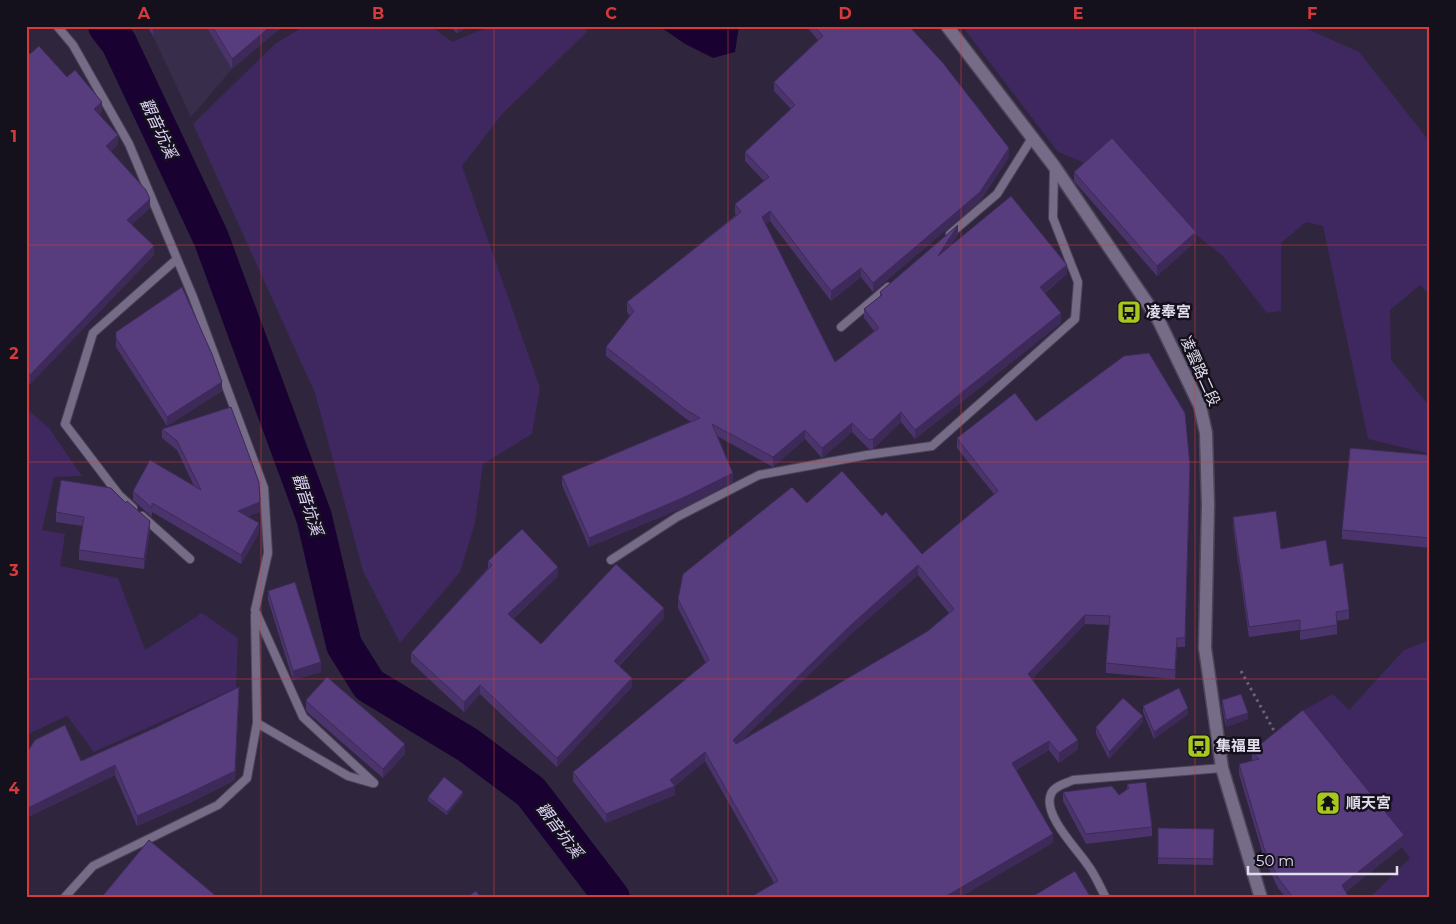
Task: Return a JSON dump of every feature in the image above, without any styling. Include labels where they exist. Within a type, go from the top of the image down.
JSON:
[{"type":"street","name":"凌雲路二段","points":[[948,26],[1054,166],[1158,319],[1200,406],[1206,433],[1208,505],[1205,648],[1222,768],[1261,898]]},
{"type":"lane","points":[[57,26],[73,45],[129,144],[193,297],[264,488],[268,553],[255,610],[257,723],[247,778],[218,805],[93,866],[64,898]]},
{"type":"lane","points":[[945,239],[997,194],[1032,138]]},
{"type":"lane","points":[[610,560],[677,517],[759,475],[867,455],[932,446],[940,439],[1075,319],[1078,282],[1053,218],[1054,166]]},
{"type":"lane","points":[[177,259],[93,333],[65,424],[119,496],[190,559]]},
{"type":"lane","points":[[841,327],[893,283]]},
{"type":"lane","points":[[255,610],[303,717],[374,783],[348,776],[257,723]]},
{"type":"lane","points":[[1106,898],[1087,863],[1065,836],[1050,806],[1050,796],[1054,789],[1073,780],[1222,768]]},
{"type":"path","points":[[1241,671],[1279,739]]},
{"type":"shaded area","points":[[147,26],[285,26],[232,69],[191,117]]},
{"type":"shaded area","points":[[305,26],[431,26],[452,42],[491,26],[582,26],[588,31],[503,113],[462,166],[540,388],[532,434],[483,464],[475,523],[460,572],[400,643],[363,571],[315,393],[193,124],[276,43]]},
{"type":"shaded area","points":[[659,26],[739,26],[735,52],[713,58],[685,44]]},
{"type":"shaded area","points":[[962,26],[1301,26],[1359,52],[1430,142],[1430,295],[1420,285],[1390,310],[1391,360],[1430,407],[1430,454],[1368,439],[1323,226],[1306,222],[1281,243],[1281,311],[1267,313],[1222,255],[1123,179],[1058,152]]},
{"type":"shaded area","points":[[26,408],[49,428],[82,476],[54,477],[42,530],[65,534],[60,566],[118,578],[145,650],[202,613],[238,638],[236,688],[94,752],[67,716],[26,735]]},
{"type":"shaded area","points":[[1430,640],[1430,898],[1369,898],[1410,858],[1302,711],[1333,694],[1349,710],[1404,650]]},
{"type":"building","points":[[212,26],[271,26],[232,59]]},
{"type":"building","points":[[814,26],[909,26],[943,63],[1009,148],[980,192],[873,283],[861,268],[831,291],[770,211],[762,217],[835,362],[879,328],[864,309],[882,295],[880,292],[958,225],[938,256],[1011,196],[1067,265],[1040,287],[1061,313],[915,430],[901,412],[873,439],[869,440],[852,423],[822,448],[805,430],[773,457],[712,424],[733,473],[687,496],[589,538],[562,476],[700,418],[685,409],[606,347],[634,311],[627,302],[741,212],[735,204],[769,177],[745,152],[795,105],[774,82],[823,36]]},
{"type":"building","points":[[39,46],[67,77],[75,70],[102,102],[94,109],[118,135],[106,146],[146,190],[150,199],[127,220],[154,246],[30,375],[26,373],[26,50],[30,54]]},
{"type":"building","points":[[1112,138],[1196,232],[1157,266],[1074,172]]},
{"type":"building","points":[[182,287],[212,354],[222,382],[167,417],[116,338],[116,332]]},
{"type":"building","points":[[1149,353],[1185,413],[1190,465],[1185,638],[1177,638],[1175,670],[1106,663],[1110,616],[1085,615],[1028,674],[1078,740],[1059,753],[1049,741],[1012,763],[1053,834],[943,898],[749,898],[778,881],[705,752],[670,780],[675,786],[606,814],[573,772],[709,660],[678,599],[683,574],[792,487],[807,503],[842,471],[882,516],[886,512],[922,554],[998,491],[957,438],[1015,393],[1036,421],[1124,356]],"holes":[[[918,565],[954,609],[928,631],[736,744],[733,740],[852,624]]]},
{"type":"building","points":[[231,407],[259,482],[260,502],[238,511],[259,523],[241,555],[152,503],[152,508],[133,491],[150,460],[201,490],[177,441],[162,429]]},
{"type":"building","points":[[1350,448],[1430,455],[1430,538],[1342,530]]},
{"type":"building","points":[[61,480],[111,488],[126,503],[127,501],[150,521],[144,559],[79,550],[84,517],[56,512]]},
{"type":"building","points":[[1276,511],[1281,549],[1326,540],[1330,566],[1343,563],[1349,610],[1336,612],[1337,625],[1300,631],[1300,620],[1249,627],[1233,517]]},
{"type":"building","points":[[522,529],[558,567],[508,614],[541,644],[616,564],[664,608],[614,661],[632,678],[557,758],[480,685],[464,702],[411,653],[492,565],[488,561]]},
{"type":"building","points":[[295,582],[321,662],[293,671],[268,591]]},
{"type":"building","points":[[327,677],[405,744],[383,769],[307,702],[306,700]]},
{"type":"building","points":[[239,687],[235,771],[137,816],[115,765],[26,809],[26,754],[35,740],[65,725],[81,761]]},
{"type":"building","points":[[1179,688],[1188,708],[1154,732],[1143,706]]},
{"type":"building","points":[[1241,694],[1248,713],[1226,720],[1222,700]]},
{"type":"building","points":[[1123,698],[1143,716],[1109,752],[1096,727]]},
{"type":"building","points":[[1303,710],[1404,835],[1342,885],[1349,898],[1290,898],[1292,896],[1278,878],[1264,848],[1239,764],[1259,759],[1252,751]]},
{"type":"building","points":[[444,777],[463,792],[447,812],[428,797]]},
{"type":"building","points":[[1146,782],[1152,827],[1086,834],[1063,792],[1112,786],[1119,795],[1129,788],[1127,784]]},
{"type":"building","points":[[1158,828],[1214,829],[1213,859],[1158,858]]},
{"type":"building","points":[[149,840],[216,896],[214,898],[101,898]]},
{"type":"building","points":[[1075,871],[1091,898],[1030,898]]},
{"type":"building","points":[[476,891],[481,898],[466,898]]},
{"type":"waterway","name":"觀音坑溪","points":[[106,26],[119,43],[211,238],[314,517],[344,645],[369,685],[468,745],[531,792],[612,898]]},
{"type":"place","name":"凌奉宮","points":[[1129,312]]},
{"type":"place","name":"集福里","points":[[1199,746]]},
{"type":"place","name":"順天宮","points":[[1328,803]]}]
